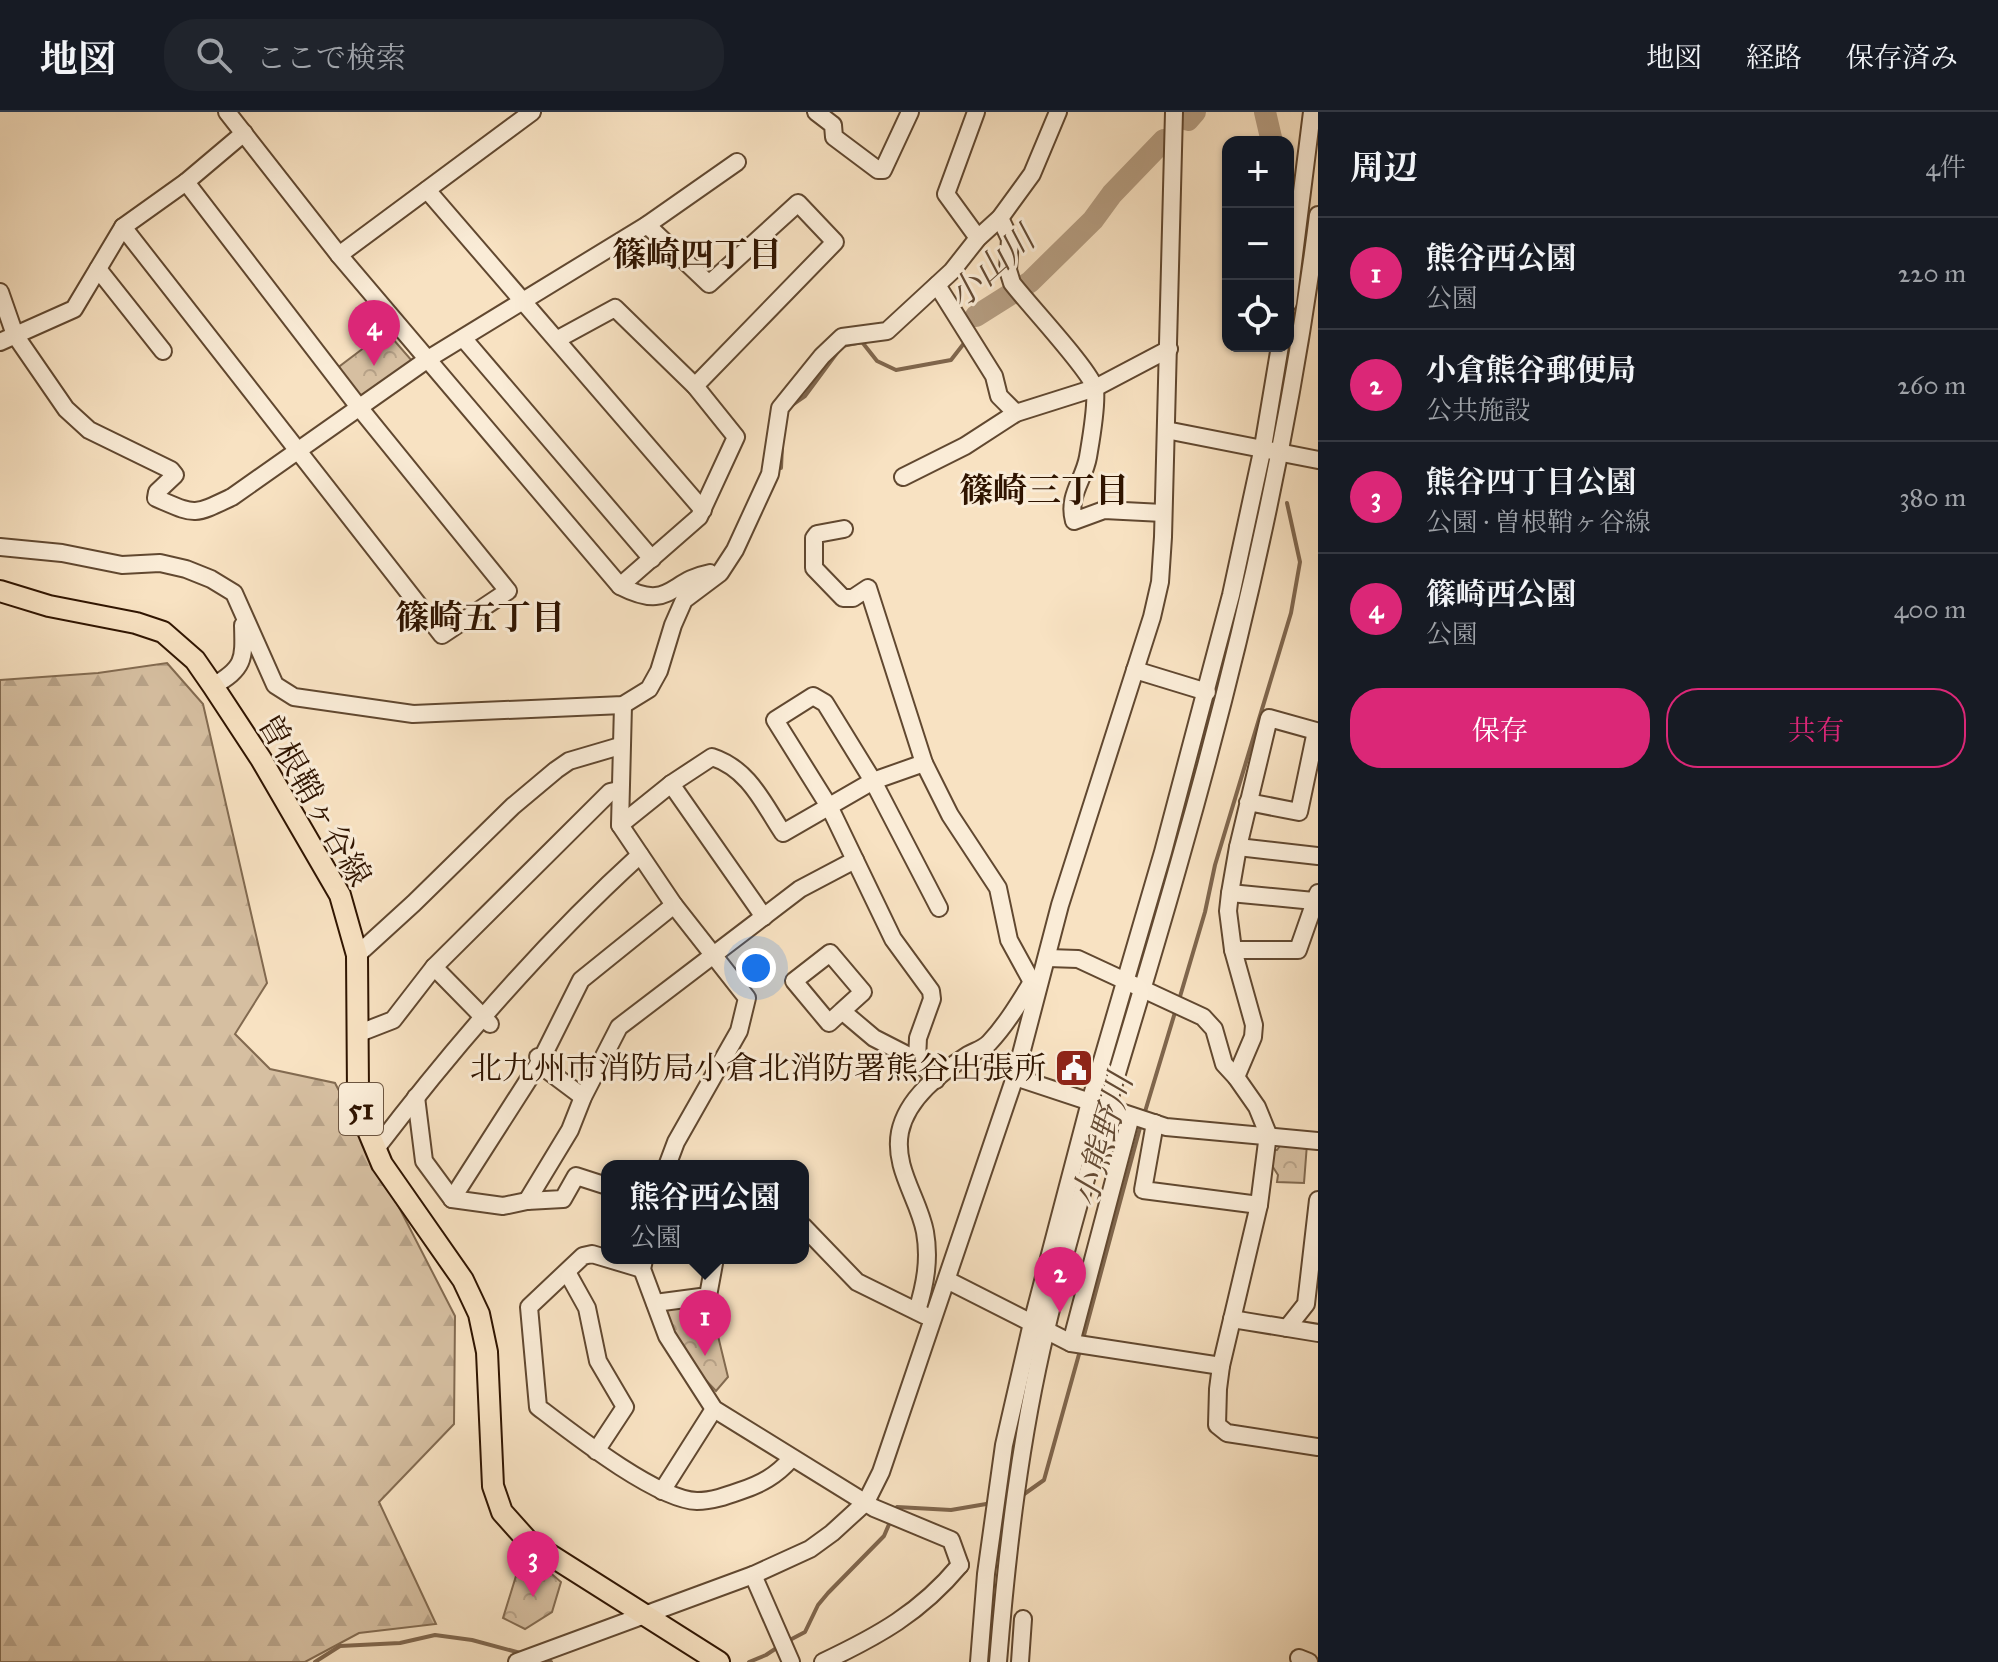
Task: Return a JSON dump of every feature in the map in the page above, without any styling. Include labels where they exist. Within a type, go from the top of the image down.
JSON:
[{"type":"main road","name":"曽根鞘ヶ谷線","points":[[0,591],[49,606],[136,623],[163,632],[195,660],[213,686],[261,759],[340,895],[357,955],[358,1092],[364,1121],[375,1150],[394,1184],[463,1280],[479,1314],[487,1352],[493,1486],[502,1512],[528,1541],[719,1662]]},
{"type":"street","points":[[227,112],[339,255],[620,586],[649,598],[663,595],[707,573],[720,573]]},
{"type":"street","points":[[339,255],[532,112]]},
{"type":"street","points":[[816,112],[833,125],[834,137],[878,170],[883,170],[910,112]]},
{"type":"street","points":[[976,112],[946,194],[978,238]]},
{"type":"street","points":[[0,547],[62,553],[122,565],[160,563],[211,579],[234,593],[275,685],[294,697],[413,714],[623,705],[649,689],[659,671],[684,600],[720,573],[735,550],[770,474],[780,408],[822,356],[842,337],[887,331],[937,285],[1000,218],[1038,164],[1058,112]]},
{"type":"street","points":[[917,1311],[927,1278],[925,1232],[899,1155],[900,1132],[908,1110],[918,1096],[968,1055],[987,1045],[1036,983],[1048,958],[1081,836],[1152,617],[1160,582],[1174,112]]},
{"type":"street","points":[[1291,280],[1312,112]]},
{"type":"street","points":[[7,338],[74,309],[123,227],[186,182],[244,133]]},
{"type":"street","points":[[0,292],[7,338],[66,409],[89,430],[171,470],[175,475],[157,492],[156,498],[200,512],[232,497],[428,359],[647,225],[737,162]]},
{"type":"street","points":[[123,227],[442,635],[508,591],[358,406],[186,182]]},
{"type":"street","points":[[427,190],[703,510]]},
{"type":"street","points":[[647,225],[709,284],[798,203],[835,242],[695,386]]},
{"type":"street","points":[[979,1662],[986,1574],[1004,1445],[1182,855],[1246,613],[1308,300],[1318,215]]},
{"type":"street","points":[[1000,218],[1010,239],[1008,270],[1012,283],[1084,369],[1095,388],[1086,466],[1071,509],[1074,521],[1104,510],[1163,513]]},
{"type":"street","points":[[98,269],[163,351]]},
{"type":"street","points":[[937,285],[994,376],[999,396],[1016,413]]},
{"type":"street","points":[[558,339],[615,308],[695,386],[736,437],[703,510],[620,586]]},
{"type":"street","points":[[463,338],[652,559]]},
{"type":"street","points":[[903,477],[965,446],[1016,413],[1095,388],[1169,349]]},
{"type":"street","points":[[998,1662],[1006,1576],[1039,1327],[1090,1102],[1163,852],[1231,595],[1263,447],[1279,352]]},
{"type":"street","points":[[1166,430],[1318,460]]},
{"type":"street","points":[[527,1658],[753,1575],[810,1549],[866,1502],[881,1472],[1015,1077],[1036,983],[1009,940],[998,888],[950,815],[924,763],[868,588],[853,598],[843,598],[814,568],[814,538],[817,534],[844,529]]},
{"type":"street","points":[[213,686],[232,676],[244,658],[243,615]]},
{"type":"street","points":[[1135,670],[1207,692]]},
{"type":"street","points":[[917,1060],[918,1038],[932,999],[931,991],[893,939],[830,808],[775,720],[817,696],[825,703],[873,781],[939,908]]},
{"type":"street","points":[[623,705],[620,825],[674,905],[747,998],[739,1031],[676,1142],[669,1160]]},
{"type":"street","points":[[1236,1077],[1253,1037],[1254,1025],[1233,950],[1228,911],[1248,802],[1269,718],[1316,731],[1299,812],[1248,802]]},
{"type":"street","points":[[357,955],[513,806],[556,770],[569,761],[620,746]]},
{"type":"street","points":[[620,825],[671,784],[712,757],[726,761],[746,777],[783,833],[873,781],[924,763]]},
{"type":"street","points":[[671,784],[764,917]]},
{"type":"street","points":[[357,1034],[393,1020],[434,967],[610,792],[619,790]]},
{"type":"street","points":[[1238,847],[1318,856]]},
{"type":"street","points":[[375,1150],[416,1097],[561,930],[640,855]]},
{"type":"street","points":[[527,1201],[570,1130],[583,1097],[619,1027],[800,889],[855,860]]},
{"type":"street","points":[[1230,893],[1316,897],[1298,950],[1233,950]]},
{"type":"street","points":[[452,1199],[539,1058],[581,980],[674,905]]},
{"type":"street","points":[[1048,958],[1078,959],[1203,1017],[1214,1029],[1224,1064],[1257,1107],[1268,1134],[1259,1205],[1221,1366],[1217,1425],[1220,1429],[1239,1435],[1318,1447]]},
{"type":"street","points":[[434,967],[486,1020]]},
{"type":"street","points":[[842,1011],[874,1038],[917,1060],[936,1080]]},
{"type":"street","points":[[539,1058],[547,1070],[583,1097]]},
{"type":"street","points":[[1015,1077],[1166,1127],[1318,1141]]},
{"type":"street","points":[[416,1097],[424,1161],[452,1199],[503,1206],[563,1199],[576,1176],[601,1184]]},
{"type":"street","points":[[1071,1343],[1131,1116]]},
{"type":"street","points":[[1155,1123],[1143,1190],[1259,1205]]},
{"type":"street","points":[[1287,1328],[1306,1304],[1318,1200]]},
{"type":"street","points":[[809,1232],[857,1282],[933,1319]]},
{"type":"street","points":[[601,1256],[583,1256],[529,1307],[538,1407],[596,1451],[662,1491],[697,1501],[718,1499],[768,1481],[791,1459]]},
{"type":"street","points":[[643,1264],[667,1336],[714,1409],[874,1508],[951,1540],[960,1565]]},
{"type":"street","points":[[655,1303],[708,1296],[714,1264]]},
{"type":"street","points":[[567,1272],[587,1308],[598,1361],[625,1407],[596,1451]]},
{"type":"street","points":[[947,1280],[1071,1343],[1221,1366]]},
{"type":"street","points":[[1232,1319],[1318,1333]]},
{"type":"street","points":[[662,1491],[714,1409]]},
{"type":"street","points":[[960,1565],[986,1574]]},
{"type":"street","points":[[823,1662],[898,1623],[920,1607],[960,1565]]},
{"type":"street","points":[[753,1575],[791,1662]]},
{"type":"street","points":[[1020,1662],[1023,1619]]},
{"type":"green space","points":[[386,331],[413,362],[359,399],[336,369]]},
{"type":"green space","points":[[167,663],[203,704],[267,983],[235,1034],[270,1069],[335,1083],[455,1316],[454,1424],[379,1502],[436,1624],[359,1633],[305,1662],[0,1662],[0,680],[98,673]]},
{"type":"green space","points":[[1282,1143],[1307,1144],[1304,1183],[1277,1182],[1278,1175],[1271,1164],[1272,1150],[1277,1150]]},
{"type":"green space","points":[[709,1299],[728,1377],[716,1391],[684,1352],[660,1306]]},
{"type":"green space","points":[[524,1550],[561,1582],[552,1612],[525,1629],[503,1618]]},
{"type":"waterway","name":"小山川","points":[[1188,120],[1195,112]]},
{"type":"waterway","name":"小熊野川","points":[[1265,112],[1271,136]]},
{"type":"waterway","name":"小山川","points":[[976,316],[1030,282],[1093,220],[1112,194],[1164,140]]},
{"type":"waterway","name":"小山川","points":[[970,330],[976,316]]},
{"type":"waterway","name":"小山川","points":[[792,405],[805,396],[842,346],[862,342],[877,361],[896,370],[951,360],[965,342]]},
{"type":"waterway","name":"小山川","points":[[781,468],[782,446]]},
{"type":"waterway","name":"小熊野川","points":[[1179,1000],[1205,912],[1215,865],[1291,613],[1300,562],[1287,503]]},
{"type":"waterway","name":"小熊野川","points":[[1144,1115],[1176,1009]]},
{"type":"waterway","name":"小熊野川","points":[[1083,1339],[1141,1124]]},
{"type":"waterway","name":"小熊野川","points":[[1020,1497],[1044,1480],[1081,1347]]},
{"type":"waterway","name":"小熊野川","points":[[894,1514],[897,1507],[951,1510],[992,1503]]},
{"type":"waterway","name":"小熊野川","points":[[786,1642],[805,1632],[818,1605],[884,1536],[890,1522]]},
{"type":"waterway","name":"小熊野川","points":[[315,1662],[340,1646],[400,1643],[435,1635],[472,1640],[524,1654]]},
{"type":"waterway","name":"小熊野川","points":[[749,1662],[778,1647]]},
{"type":"waterway","name":"小熊野川","points":[[541,1659],[551,1662]]},
{"type":"place","name":"篠崎西公園","points":[[374,366]]},
{"type":"place","name":"北九州市消防局小倉北消防署熊谷出張所","points":[[1074,1068]]},
{"type":"place","name":"小倉熊谷郵便局","points":[[1060,1313]]},
{"type":"place","name":"熊谷西公園","points":[[705,1356]]},
{"type":"place","name":"熊谷四丁目公園","points":[[533,1597]]},
{"type":"district","name":"篠崎四丁目","points":[[697,254]]},
{"type":"district","name":"篠崎三丁目","points":[[1044,490]]},
{"type":"district","name":"篠崎五丁目","points":[[480,617]]}]
